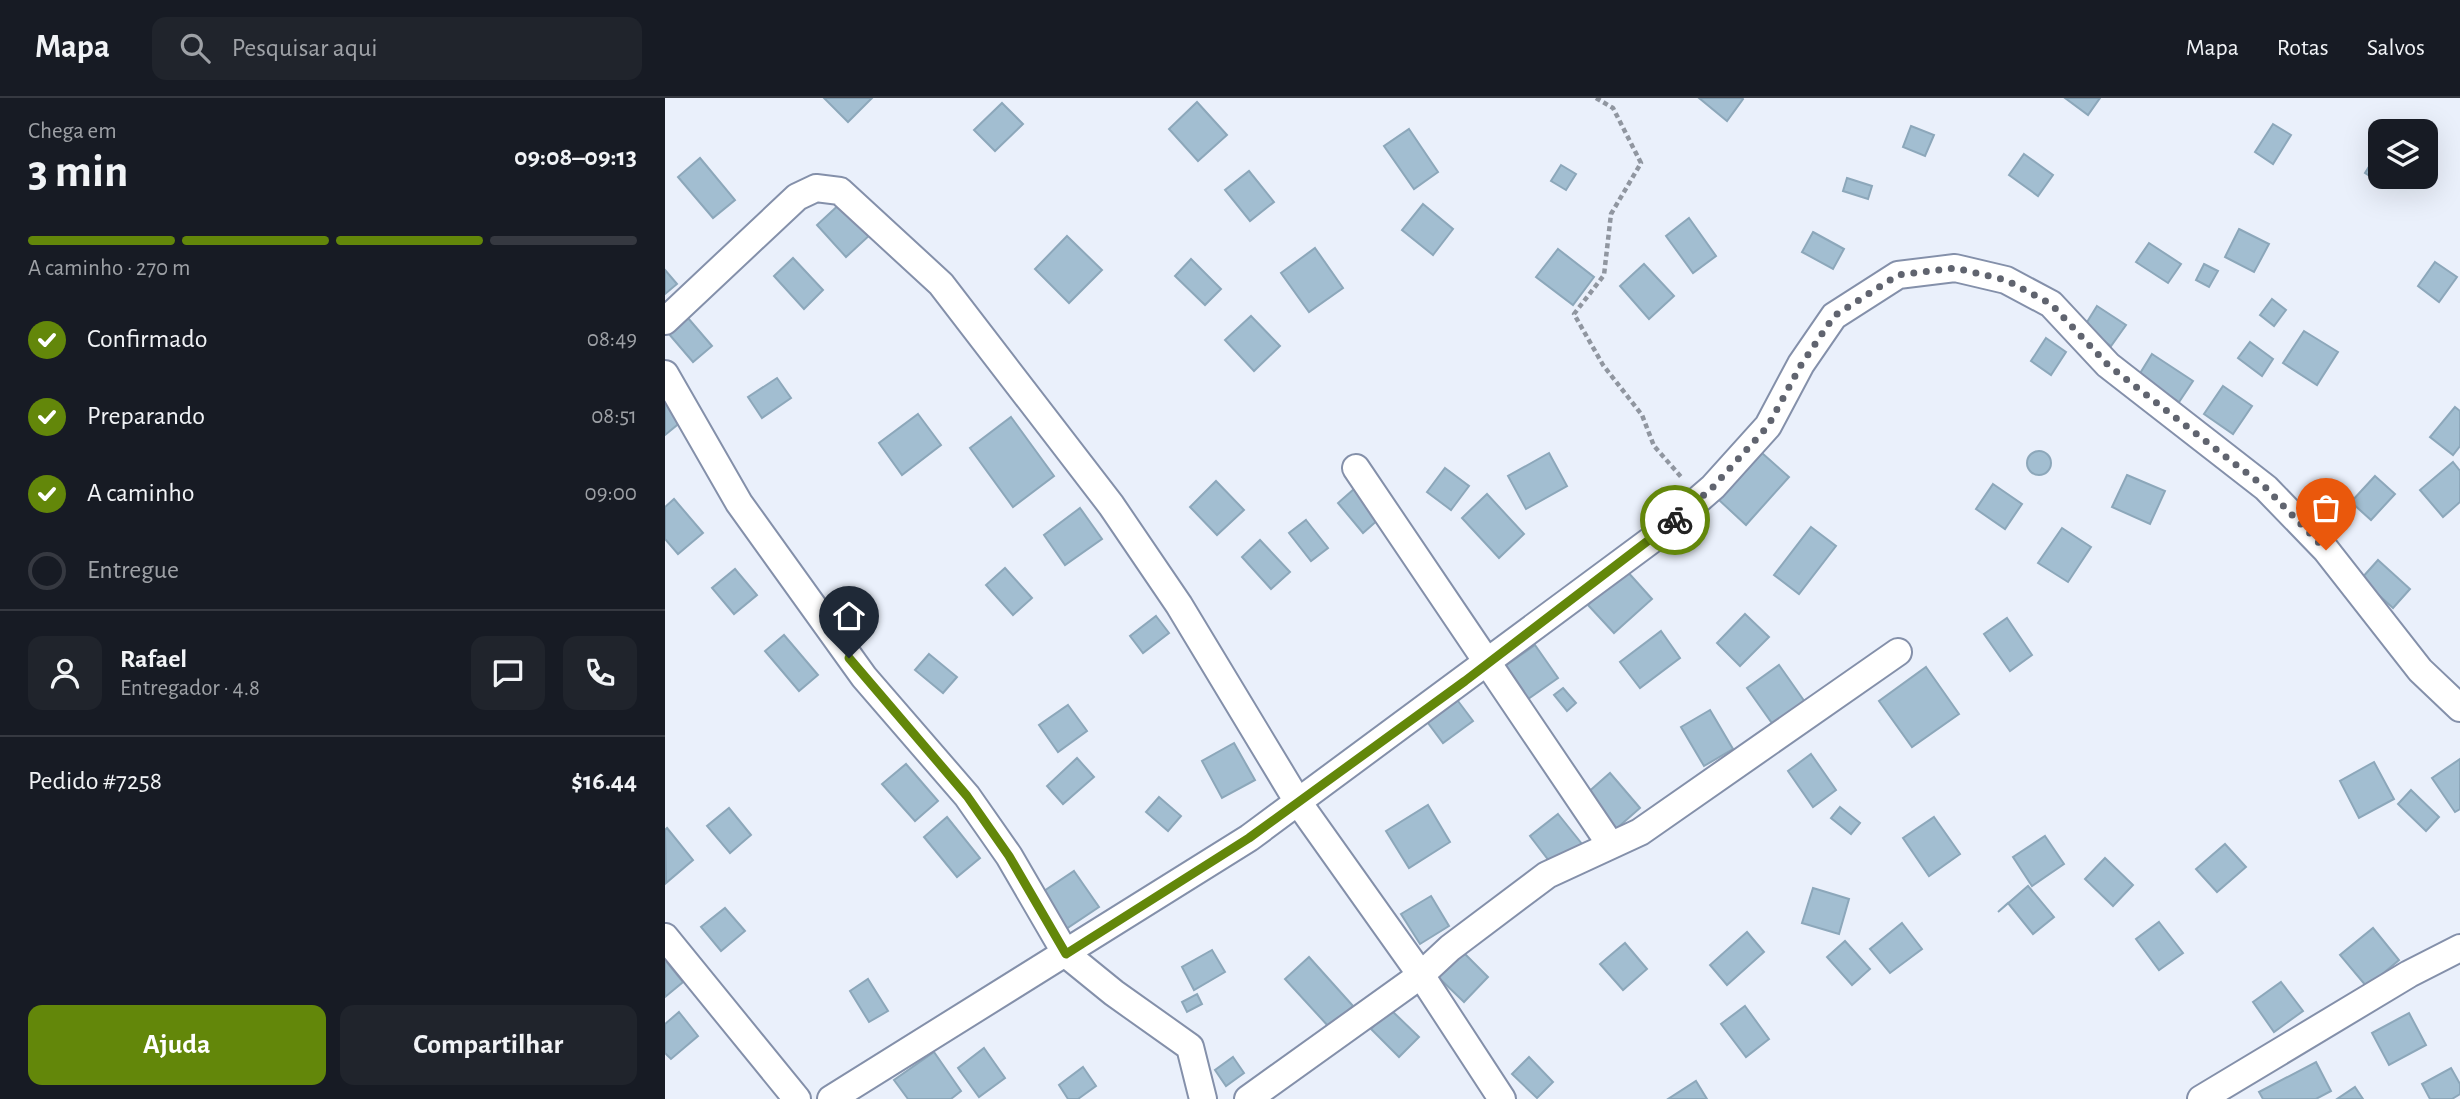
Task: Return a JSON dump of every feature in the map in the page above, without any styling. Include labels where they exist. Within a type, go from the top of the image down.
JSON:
[{"type":"street","points":[[665,321],[797,197],[816,188],[840,191],[940,284],[1111,505],[1179,605],[1298,802],[1421,975],[1503,1099]]},
{"type":"street","points":[[831,1099],[1249,838],[1489,663],[1654,538],[1698,500],[1768,426],[1801,365],[1834,316],[1898,275],[1955,268],[2006,280],[2051,304],[2108,365],[2266,488],[2326,550],[2420,670],[2460,708]]},
{"type":"street","points":[[665,374],[739,503],[863,677],[967,796],[1009,856],[1066,954],[1114,993],[1190,1047],[1203,1099]]},
{"type":"street","points":[[1356,468],[1610,845]]},
{"type":"street","points":[[1248,1099],[1421,975],[1450,948],[1547,875],[1640,832],[1898,652]]},
{"type":"street","points":[[665,937],[797,1099]]},
{"type":"street","points":[[2201,1099],[2409,974],[2460,948]]},
{"type":"path","points":[[1596,98],[1613,108],[1641,163],[1611,214],[1604,275],[1574,314],[1603,365],[1642,415],[1654,446],[1698,500]]},
{"type":"building","points":[[824,98],[872,98],[848,122]]},
{"type":"building","points":[[1699,98],[1742,98],[1743,99],[1727,121]]},
{"type":"building","points":[[2065,98],[2100,98],[2088,115]]},
{"type":"building","points":[[1197,102],[1227,135],[1198,161],[1169,129]]},
{"type":"building","points":[[1002,103],[1023,124],[995,151],[974,130]]},
{"type":"building","points":[[2273,124],[2291,135],[2273,164],[2255,152]]},
{"type":"building","points":[[1911,126],[1934,135],[1925,156],[1903,147]]},
{"type":"building","points":[[1409,129],[1438,172],[1414,189],[1384,146]]},
{"type":"building","points":[[2024,154],[2053,175],[2038,196],[2009,175]]},
{"type":"building","points":[[700,158],[735,200],[713,218],[678,177]]},
{"type":"building","points":[[1561,165],[1576,174],[1566,190],[1551,181]]},
{"type":"building","points":[[1249,171],[1274,202],[1250,221],[1225,190]]},
{"type":"building","points":[[1847,178],[1872,186],[1868,199],[1843,191]]},
{"type":"building","points":[[843,201],[872,233],[846,257],[817,225]]},
{"type":"building","points":[[1423,204],[1453,229],[1433,255],[1402,230]]},
{"type":"building","points":[[1689,218],[1716,256],[1693,273],[1666,236]]},
{"type":"building","points":[[2239,229],[2269,244],[2254,272],[2225,257]]},
{"type":"building","points":[[1813,232],[1844,249],[1833,269],[1802,252]]},
{"type":"building","points":[[1067,236],[1102,270],[1069,303],[1035,269]]},
{"type":"building","points":[[2149,243],[2181,264],[2168,283],[2136,262]]},
{"type":"building","points":[[1315,248],[1343,288],[1309,312],[1281,273]]},
{"type":"building","points":[[1558,249],[1594,277],[1573,305],[1536,277]]},
{"type":"building","points":[[793,258],[823,290],[804,309],[774,276]]},
{"type":"building","points":[[1191,259],[1221,289],[1205,305],[1175,276]]},
{"type":"building","points":[[2435,262],[2457,277],[2439,302],[2418,286]]},
{"type":"building","points":[[1644,264],[1674,296],[1649,319],[1620,286]]},
{"type":"building","points":[[2204,264],[2218,271],[2209,287],[2196,280]]},
{"type":"building","points":[[665,270],[677,284],[665,294]]},
{"type":"building","points":[[2272,299],[2286,310],[2274,326],[2260,315]]},
{"type":"building","points":[[2097,306],[2126,325],[2111,346],[2084,327]]},
{"type":"building","points":[[1251,316],[1280,346],[1254,371],[1225,340]]},
{"type":"building","points":[[688,318],[712,346],[693,362],[669,334]]},
{"type":"building","points":[[2304,331],[2338,352],[2317,385],[2283,363]]},
{"type":"building","points":[[2046,338],[2066,352],[2051,375],[2031,361]]},
{"type":"building","points":[[2250,342],[2273,359],[2262,376],[2238,358]]},
{"type":"building","points":[[2152,354],[2193,381],[2179,402],[2139,375]]},
{"type":"building","points":[[777,378],[791,398],[762,418],[748,397]]},
{"type":"building","points":[[2223,386],[2252,406],[2233,434],[2204,414]]},
{"type":"building","points":[[665,400],[682,421],[665,435]]},
{"type":"building","points":[[2455,407],[2460,411],[2460,446],[2453,455],[2430,437]]},
{"type":"building","points":[[918,414],[941,445],[902,475],[879,443]]},
{"type":"building","points":[[1011,417],[1054,476],[1013,507],[970,448]]},
{"type":"building","points":[[2039,451],[2047,455],[2051,463],[2047,471],[2039,475],[2031,471],[2027,463],[2031,455]]},
{"type":"building","points":[[1549,453],[1567,486],[1526,509],[1508,476]]},
{"type":"building","points":[[1762,453],[1789,477],[1746,525],[1719,500]]},
{"type":"building","points":[[2453,462],[2460,471],[2460,502],[2443,517],[2420,490]]},
{"type":"building","points":[[1445,468],[1469,486],[1451,510],[1427,492]]},
{"type":"building","points":[[2127,475],[2165,491],[2150,524],[2112,507]]},
{"type":"building","points":[[2375,476],[2395,494],[2371,520],[2351,502]]},
{"type":"building","points":[[1216,481],[1244,510],[1217,535],[1190,507]]},
{"type":"building","points":[[1993,484],[2022,504],[2005,529],[1976,509]]},
{"type":"building","points":[[1354,489],[1379,519],[1363,533],[1338,503]]},
{"type":"building","points":[[1487,494],[1524,534],[1499,558],[1462,518]]},
{"type":"building","points":[[674,499],[703,533],[678,554],[665,539],[665,507]]},
{"type":"building","points":[[1080,508],[1102,539],[1065,565],[1044,535]]},
{"type":"building","points":[[1306,520],[1328,548],[1311,561],[1289,533]]},
{"type":"building","points":[[1811,527],[1836,546],[1799,594],[1774,575]]},
{"type":"building","points":[[2062,528],[2091,547],[2068,582],[2038,563]]},
{"type":"building","points":[[1260,540],[1290,572],[1271,589],[1242,557]]},
{"type":"building","points":[[2378,560],[2410,589],[2393,608],[2361,579]]},
{"type":"building","points":[[1005,568],[1032,598],[1013,615],[986,585]]},
{"type":"building","points":[[735,569],[757,595],[734,614],[712,588]]},
{"type":"building","points":[[1626,570],[1652,599],[1614,633],[1588,605]]},
{"type":"building","points":[[1745,614],[1769,637],[1740,666],[1717,643]]},
{"type":"building","points":[[1156,616],[1169,633],[1143,653],[1130,636]]},
{"type":"building","points":[[2007,618],[2032,655],[2010,671],[1984,634]]},
{"type":"building","points":[[1661,631],[1680,658],[1640,688],[1620,662]]},
{"type":"building","points":[[784,635],[818,675],[799,691],[765,651]]},
{"type":"building","points":[[1535,645],[1558,678],[1528,699],[1505,666]]},
{"type":"building","points":[[929,654],[957,677],[943,693],[915,670]]},
{"type":"building","points":[[1779,665],[1805,702],[1774,726],[1747,688]]},
{"type":"building","points":[[1926,667],[1959,714],[1912,747],[1879,701]]},
{"type":"building","points":[[1563,688],[1576,703],[1567,711],[1554,695]]},
{"type":"building","points":[[1455,697],[1473,721],[1443,743],[1425,719]]},
{"type":"building","points":[[1068,705],[1087,731],[1058,752],[1039,725]]},
{"type":"building","points":[[1710,710],[1733,749],[1704,766],[1681,727]]},
{"type":"building","points":[[1234,743],[1255,780],[1222,798],[1202,761]]},
{"type":"building","points":[[1811,754],[1836,790],[1813,807],[1788,771]]},
{"type":"building","points":[[1077,758],[1094,777],[1063,804],[1047,786]]},
{"type":"building","points":[[2460,759],[2460,809],[2455,812],[2432,778]]},
{"type":"building","points":[[2374,762],[2394,799],[2359,818],[2340,781]]},
{"type":"building","points":[[906,764],[938,801],[915,821],[882,784]]},
{"type":"building","points":[[1610,773],[1640,808],[1616,829],[1586,794]]},
{"type":"building","points":[[2411,790],[2439,817],[2426,831],[2398,804]]},
{"type":"building","points":[[1159,797],[1181,816],[1168,831],[1146,812]]},
{"type":"building","points":[[1428,805],[1450,842],[1409,868],[1386,831]]},
{"type":"building","points":[[1840,807],[1860,823],[1851,834],[1831,818]]},
{"type":"building","points":[[729,808],[751,835],[730,853],[707,826]]},
{"type":"building","points":[[1558,814],[1582,844],[1553,866],[1530,836]]},
{"type":"building","points":[[947,817],[980,858],[957,877],[924,837]]},
{"type":"building","points":[[1934,817],[1960,854],[1929,876],[1903,838]]},
{"type":"building","points":[[667,828],[693,860],[666,883],[665,830]]},
{"type":"building","points":[[2045,836],[2064,864],[2032,886],[2013,857]]},
{"type":"building","points":[[2225,844],[2246,867],[2217,892],[2196,869]]},
{"type":"building","points":[[2105,858],[2133,885],[2113,906],[2085,879]]},
{"type":"building","points":[[1074,871],[1099,907],[1063,931],[1038,895]]},
{"type":"building","points":[[2028,886],[2054,917],[2033,934],[2008,903]]},
{"type":"building","points":[[1813,888],[1849,899],[1839,934],[1802,923]]},
{"type":"building","points":[[1431,896],[1449,926],[1420,944],[1401,914]]},
{"type":"building","points":[[725,908],[745,931],[721,951],[701,927]]},
{"type":"building","points":[[2159,922],[2183,953],[2159,970],[2136,939]]},
{"type":"building","points":[[1902,923],[1922,949],[1890,973],[1870,949]]},
{"type":"building","points":[[2373,928],[2399,960],[2367,987],[2340,955]]},
{"type":"building","points":[[1747,932],[1764,952],[1727,985],[1710,965]]},
{"type":"building","points":[[1845,941],[1870,969],[1852,985],[1827,957]]},
{"type":"building","points":[[1625,943],[1647,969],[1623,990],[1600,964]]},
{"type":"building","points":[[1212,950],[1225,972],[1194,990],[1182,967]]},
{"type":"building","points":[[1461,950],[1488,977],[1464,1002],[1436,975]]},
{"type":"building","points":[[1309,957],[1353,1006],[1329,1027],[1285,979]]},
{"type":"building","points":[[665,960],[683,982],[665,997]]},
{"type":"building","points":[[868,979],[888,1011],[869,1022],[850,991]]},
{"type":"building","points":[[2281,982],[2303,1011],[2274,1032],[2253,1002]]},
{"type":"building","points":[[1197,994],[1202,1004],[1187,1012],[1182,1002]]},
{"type":"building","points":[[1745,1006],[1769,1039],[1746,1057],[1721,1024]]},
{"type":"building","points":[[1390,1009],[1419,1037],[1399,1057],[1371,1029]]},
{"type":"building","points":[[679,1012],[698,1036],[671,1059],[665,1053],[665,1024]]},
{"type":"building","points":[[2409,1013],[2426,1045],[2389,1065],[2372,1033]]},
{"type":"building","points":[[984,1048],[1005,1078],[979,1097],[958,1068]]},
{"type":"building","points":[[934,1052],[961,1091],[951,1099],[908,1099],[894,1080]]},
{"type":"building","points":[[1233,1057],[1244,1073],[1226,1086],[1215,1070]]},
{"type":"building","points":[[1529,1057],[1553,1082],[1537,1098],[1512,1074]]},
{"type":"building","points":[[2316,1062],[2331,1091],[2316,1099],[2263,1099],[2259,1092]]},
{"type":"building","points":[[1083,1067],[1096,1086],[1078,1099],[1068,1099],[1059,1085]]},
{"type":"building","points":[[2451,1068],[2460,1084],[2460,1094],[2452,1099],[2430,1099],[2422,1084]]},
{"type":"building","points":[[1696,1081],[1707,1099],[1668,1099]]},
{"type":"building","points":[[2355,1087],[2363,1099],[2337,1099]]},
{"type":"way so far","points":[[1675,520],[1713,487],[1768,426],[1801,365],[1834,316],[1898,275],[1955,268],[2006,280],[2051,304],[2108,365],[2266,488],[2326,550]]},
{"type":"route","points":[[849,658],[967,796],[1009,856],[1066,954],[1249,838],[1465,681],[1675,520]]}]
